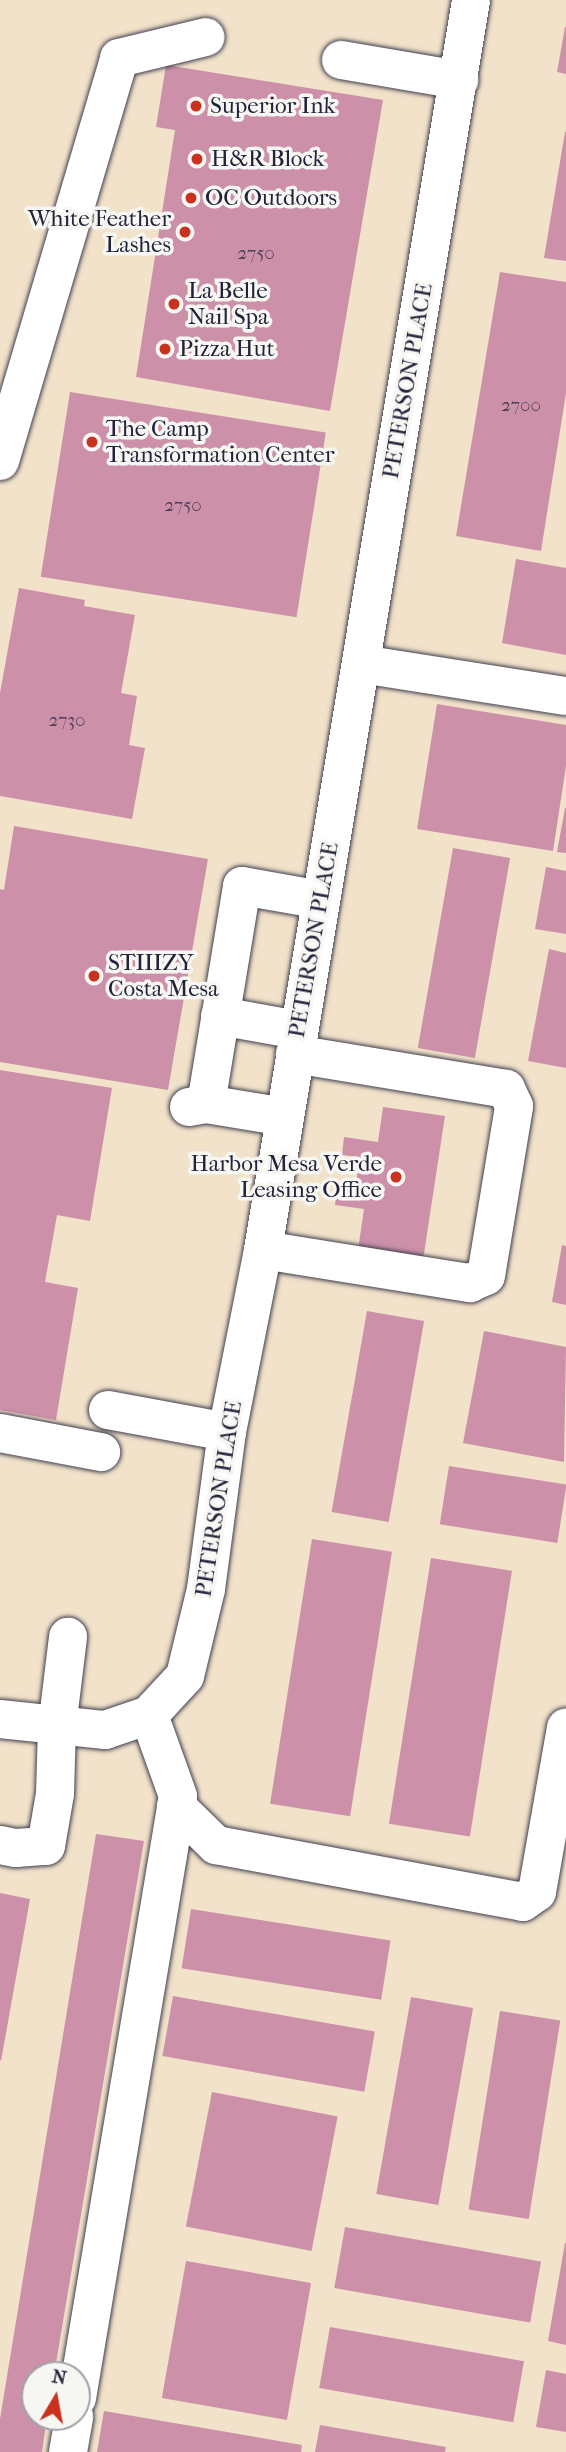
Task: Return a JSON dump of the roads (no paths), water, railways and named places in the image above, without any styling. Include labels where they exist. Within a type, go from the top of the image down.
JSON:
[{"type":"street","name":"PETERSON PLACE","points":[[0,1719],[105,1730],[149,1715],[185,1676],[206,1590],[227,1433],[285,1116],[471,0]]},
{"type":"street","points":[[0,461],[7,386],[119,58],[206,37]]},
{"type":"street","points":[[341,60],[459,80]]},
{"type":"street","points":[[361,664],[566,696]]},
{"type":"street","points":[[285,1116],[197,1106],[220,1016],[242,886],[321,900]]},
{"type":"street","points":[[220,1016],[296,1042],[506,1089],[514,1106],[486,1276],[470,1283],[262,1250]]},
{"type":"street","points":[[108,1410],[227,1433]]},
{"type":"street","points":[[0,1433],[101,1452]]},
{"type":"street","points":[[0,1845],[16,1848],[46,1846],[55,1794],[57,1727],[68,1637]]},
{"type":"street","points":[[83,2361],[178,1796],[149,1715]]},
{"type":"street","points":[[176,1806],[216,1845],[523,1902],[537,1892],[566,1728]]},
{"type":"street","points":[[68,2452],[72,2431]]},
{"type":"place","name":"Superior Ink","points":[[196,106]]},
{"type":"place","name":"H&R Block","points":[[197,159]]},
{"type":"place","name":"OC Outdoors","points":[[191,198]]},
{"type":"place","name":"White Feather Lashes","points":[[185,232]]},
{"type":"place","name":"La Belle Nail Spa","points":[[174,304]]},
{"type":"place","name":"Pizza Hut","points":[[165,349]]},
{"type":"place","name":"The Camp Transformation Center","points":[[92,442]]},
{"type":"place","name":"STIIIZY Costa Mesa","points":[[94,976]]},
{"type":"place","name":"Harbor Mesa Verde Leasing Office","points":[[396,1177]]}]
